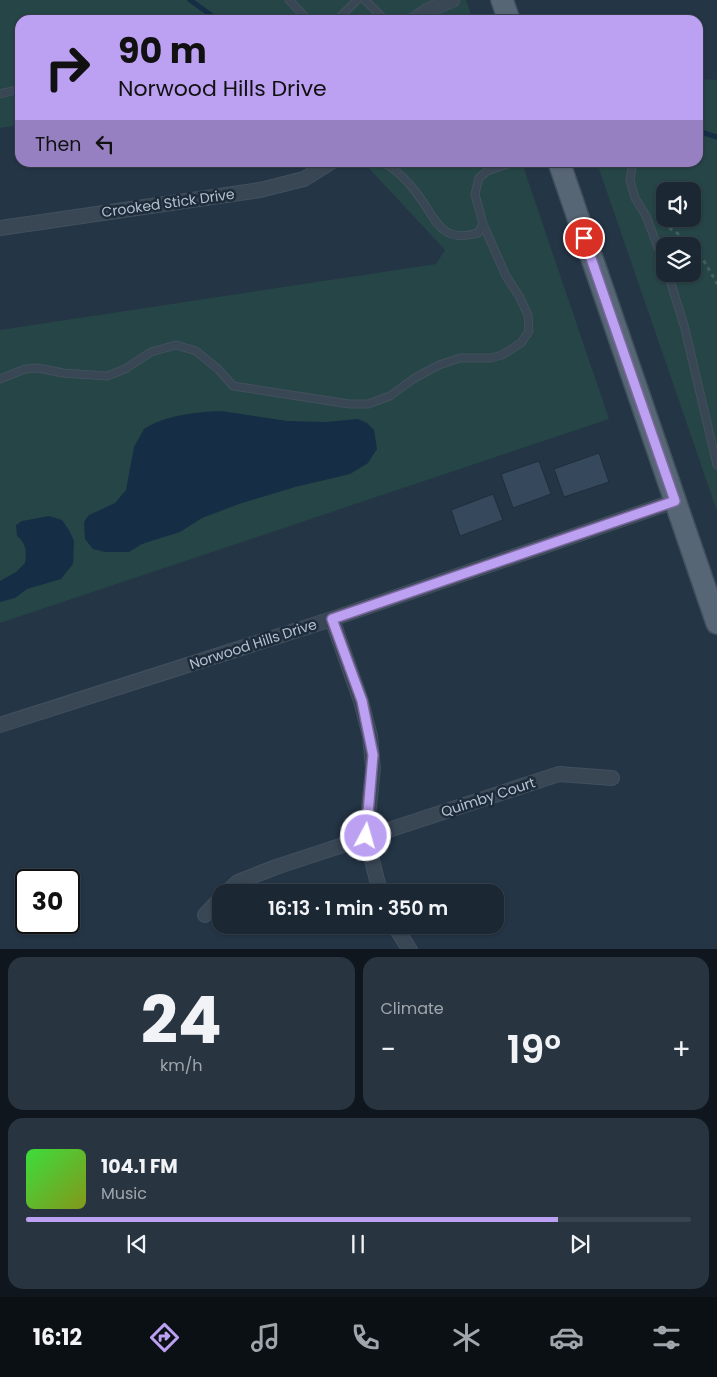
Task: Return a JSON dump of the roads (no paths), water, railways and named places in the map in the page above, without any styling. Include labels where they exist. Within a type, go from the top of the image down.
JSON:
[{"type":"main road","points":[[502,0],[507,15]]},
{"type":"main road","points":[[560,167],[717,623]]},
{"type":"street","points":[[421,15],[452,0]]},
{"type":"street","name":"Crooked Stick Drive","points":[[0,228],[260,190],[304,179],[323,167]]},
{"type":"street","name":"Norwood Hills Drive","points":[[0,725],[332,619],[675,501]]},
{"type":"street","points":[[332,619],[362,701],[373,755],[366,836],[378,884]]},
{"type":"street","name":"Quimby Court","points":[[236,884],[366,836],[559,774],[612,778]]},
{"type":"street","points":[[205,915],[212,908]]},
{"type":"street","points":[[400,934],[409,949]]},
{"type":"lane","points":[[289,0],[303,15]]},
{"type":"lane","points":[[342,15],[358,0]]},
{"type":"lane","points":[[366,0],[380,15]]},
{"type":"lane","points":[[0,94],[15,90]]},
{"type":"lane","points":[[391,167],[399,172],[416,192],[436,224],[447,232],[459,236],[468,236],[478,233],[483,224]]},
{"type":"lane","points":[[0,379],[25,369],[38,368],[95,377],[107,376],[125,369],[151,352],[176,345],[196,351],[218,369],[233,386],[238,388],[358,405],[383,400],[413,379],[439,365],[460,358],[491,358],[502,354],[526,337],[529,331],[525,308],[506,276],[483,224],[475,194],[479,178],[487,172],[500,167]]},
{"type":"lane","points":[[632,167],[630,180],[635,198],[646,216],[656,242]]},
{"type":"lane","points":[[671,282],[684,325],[717,465]]},
{"type":"water","points":[[221,411],[287,421],[325,422],[358,419],[367,423],[374,430],[377,449],[368,463],[350,474],[295,487],[239,504],[202,518],[180,532],[142,544],[129,552],[105,552],[93,549],[85,539],[84,522],[89,515],[115,503],[126,490],[134,447],[144,429],[171,417],[191,413]]},
{"type":"water","points":[[49,516],[62,520],[69,530],[74,541],[73,564],[61,579],[27,589],[15,598],[0,602],[0,581],[16,572],[25,563],[25,548],[17,536],[16,525],[22,521]]},
{"type":"waterway","points":[[190,0],[211,15]]},
{"type":"waterway","points":[[703,133],[717,137]]}]
